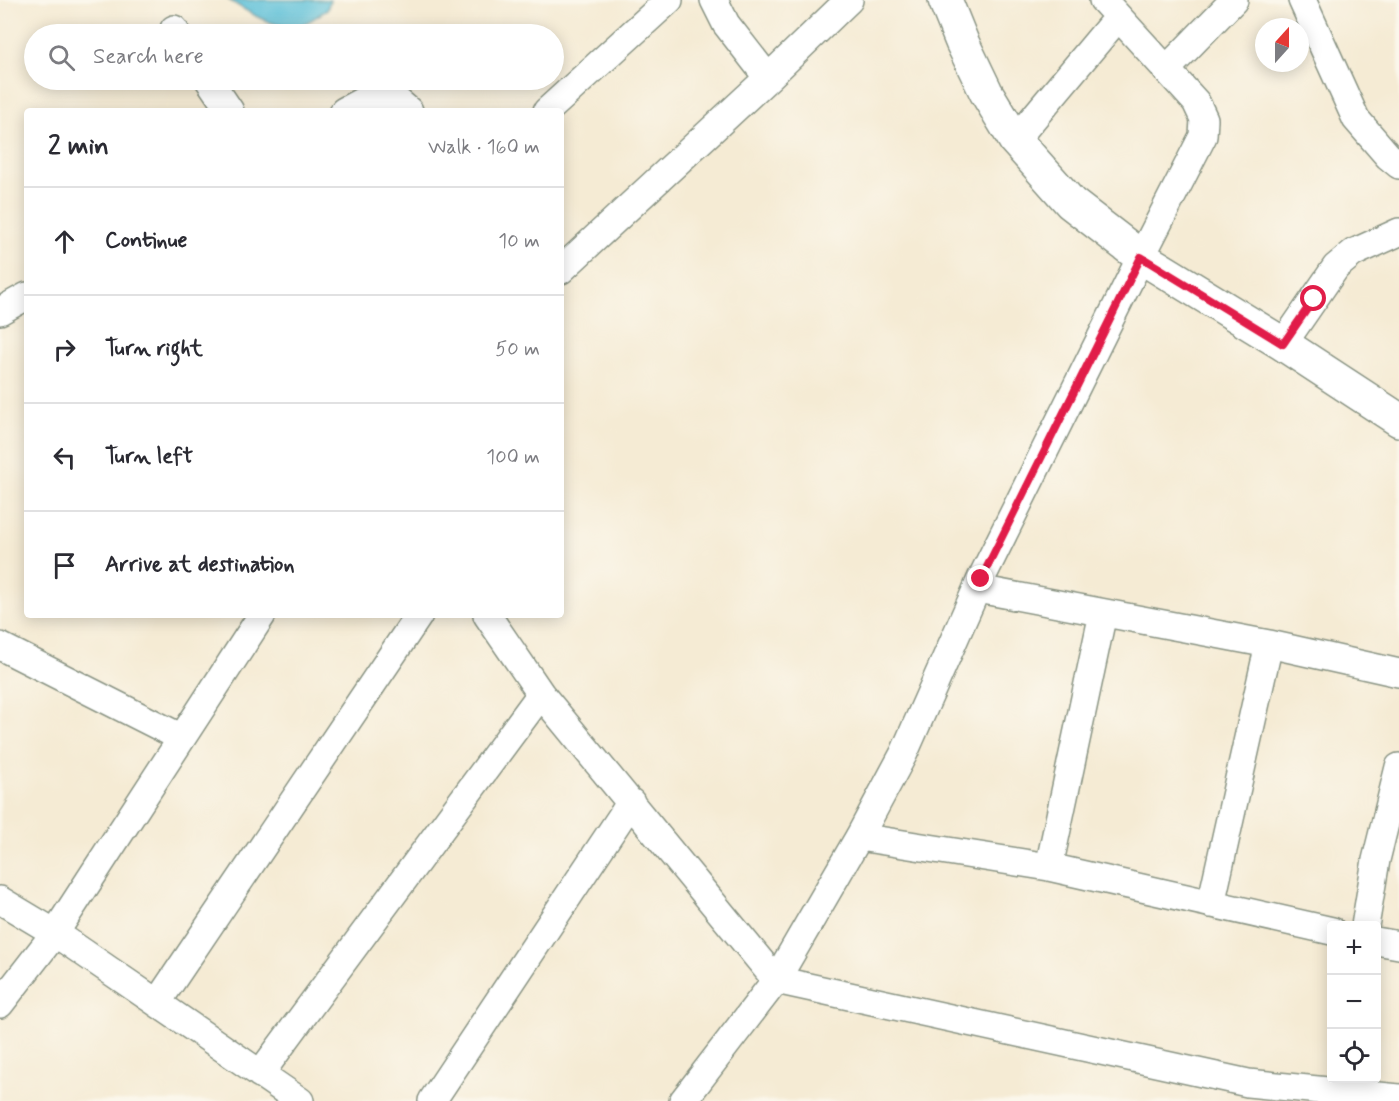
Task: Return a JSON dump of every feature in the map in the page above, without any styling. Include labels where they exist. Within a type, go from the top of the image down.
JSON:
[{"type":"main road","points":[[945,0],[986,92],[1015,140],[1071,203],[1141,257],[1283,344],[1399,420]]},
{"type":"street","points":[[550,108],[669,0]]},
{"type":"street","points":[[714,0],[726,24],[768,78]]},
{"type":"street","points":[[564,267],[849,0]]},
{"type":"street","points":[[1166,70],[1234,0]]},
{"type":"street","points":[[1302,0],[1356,119],[1388,156],[1399,165]]},
{"type":"street","points":[[683,1101],[776,980],[859,837],[904,753],[978,589],[1203,136],[1204,119],[1196,102],[1110,8],[1015,140]]},
{"type":"street","points":[[215,90],[228,108]]},
{"type":"street","points":[[350,108],[366,99],[394,99],[405,108]]},
{"type":"street","points":[[1283,344],[1336,267],[1353,253],[1399,232]]},
{"type":"street","points":[[0,311],[24,298]]},
{"type":"street","points":[[978,589],[1269,644],[1399,672]]},
{"type":"street","points":[[1048,867],[1103,613]]},
{"type":"street","points":[[0,1004],[55,933],[260,618]]},
{"type":"street","points":[[157,1003],[418,618]]},
{"type":"street","points":[[489,618],[540,694],[776,980],[1203,1072],[1246,1092],[1399,1098]]},
{"type":"street","points":[[1211,904],[1269,644]]},
{"type":"street","points":[[0,646],[182,738]]},
{"type":"street","points":[[260,1074],[540,694]]},
{"type":"street","points":[[1366,921],[1376,860],[1399,767]]},
{"type":"street","points":[[432,1101],[631,802]]},
{"type":"street","points":[[859,837],[1048,867],[1327,930]]},
{"type":"street","points":[[0,900],[55,933],[300,1101]]},
{"type":"street","points":[[1381,942],[1399,945]]},
{"type":"water","points":[[229,0],[330,0],[327,10],[302,24],[276,24],[244,10]]},
{"type":"route","points":[[981,579],[1141,257],[1283,344],[1314,299]]}]
